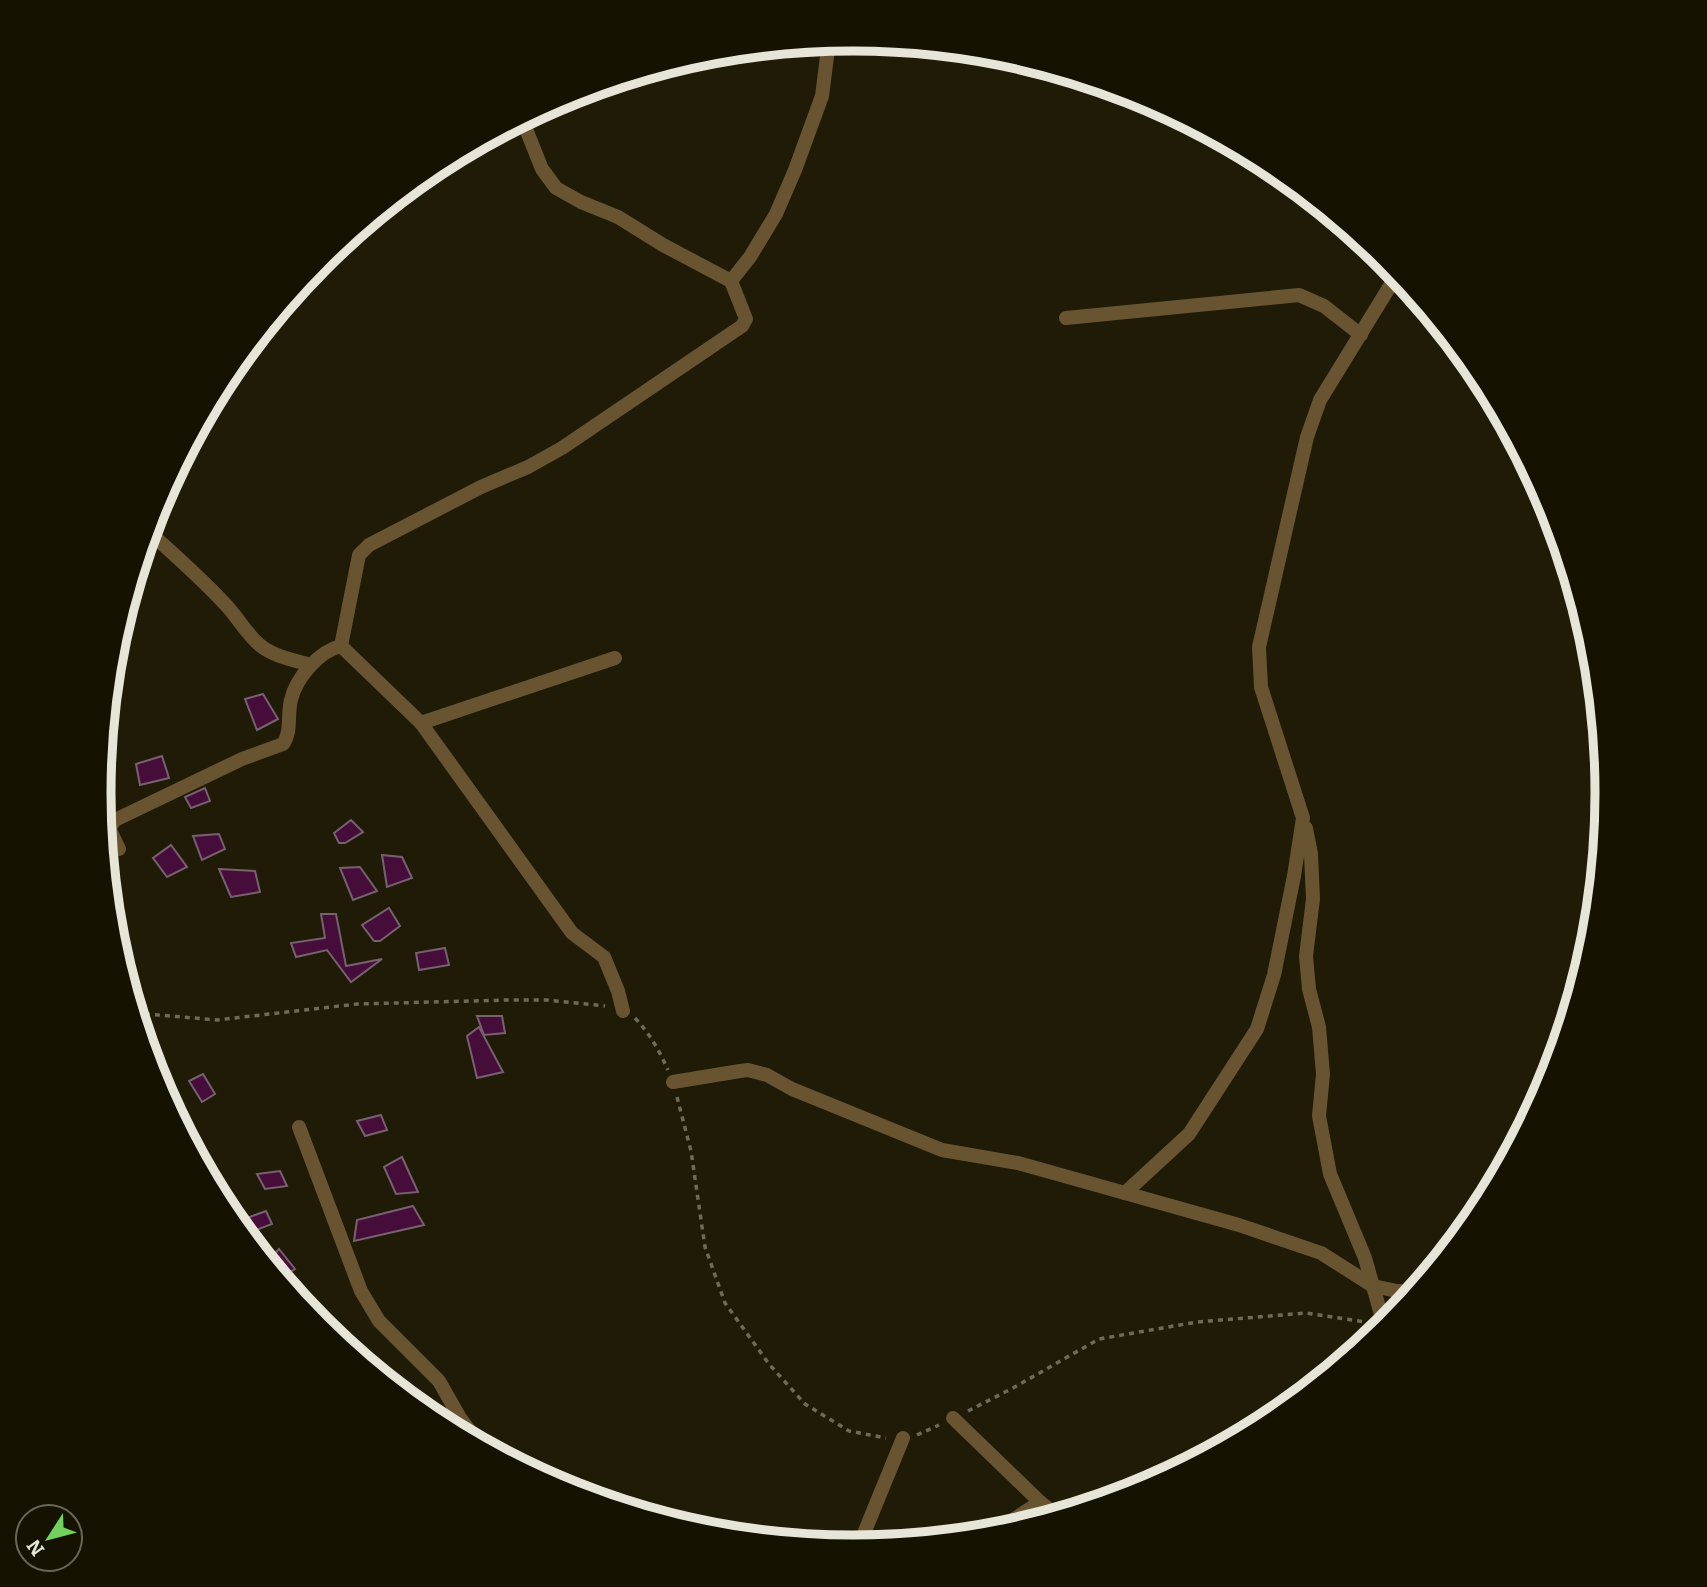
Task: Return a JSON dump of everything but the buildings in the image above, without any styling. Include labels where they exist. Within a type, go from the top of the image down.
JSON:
[{"type":"street","points":[[732,281],[776,214],[795,170],[822,96],[828,52]]},
{"type":"street","points":[[341,646],[355,568],[359,555],[369,545],[562,448],[742,326],[747,319],[732,281],[663,245],[618,217],[556,188],[542,169],[525,127]]},
{"type":"street","points":[[1382,1316],[1365,1258],[1330,1174],[1319,1116],[1323,1074],[1319,1027],[1309,989],[1306,956],[1313,899],[1311,854],[1303,818],[1261,687],[1259,647],[1307,437],[1320,400],[1392,283]]},
{"type":"street","points":[[1066,318],[1299,295],[1324,306],[1361,335]]},
{"type":"street","points":[[156,539],[215,594],[261,647],[276,655],[311,665]]},
{"type":"street","points":[[112,824],[115,820],[242,759],[283,744],[288,732],[291,698],[298,683],[311,665],[330,648],[341,646]]},
{"type":"street","points":[[341,646],[421,723],[572,933],[604,957],[622,1011]]},
{"type":"street","points":[[421,723],[615,658]]},
{"type":"street","points":[[1125,1193],[1189,1134],[1256,1029],[1274,975],[1303,818]]},
{"type":"street","points":[[112,834],[119,849]]},
{"type":"street","points":[[673,1082],[748,1070],[767,1075],[792,1089],[942,1150],[1018,1163],[1238,1225],[1321,1253],[1373,1286],[1404,1291]]},
{"type":"street","points":[[299,1128],[361,1291],[379,1321],[439,1381],[467,1428]]},
{"type":"street","points":[[953,1418],[1050,1510]]},
{"type":"street","points":[[863,1536],[903,1438]]},
{"type":"street","points":[[1016,1518],[1040,1502]]},
{"type":"path","points":[[144,1014],[217,1020],[357,1004],[508,1000],[600,1004],[634,1017],[648,1031],[658,1047],[673,1082],[691,1151],[705,1247],[725,1303],[769,1364],[805,1404],[849,1431],[886,1438],[922,1434],[1013,1388],[1099,1339],[1196,1322],[1306,1313],[1374,1323]]}]
